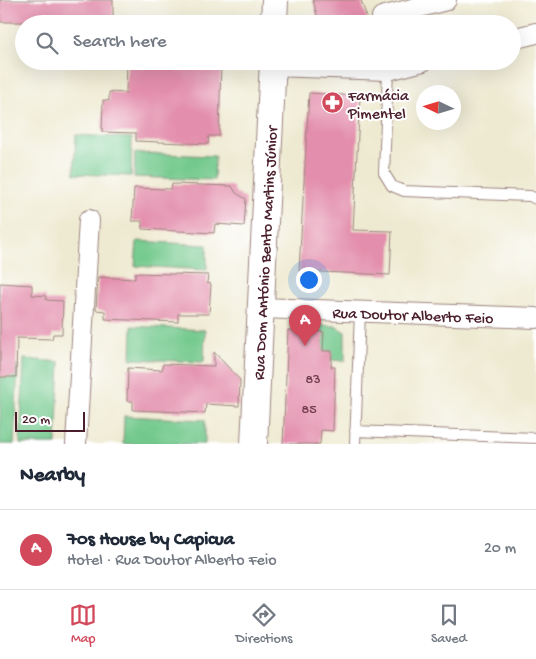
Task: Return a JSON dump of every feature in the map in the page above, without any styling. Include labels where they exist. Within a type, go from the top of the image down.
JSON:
[{"type":"street","points":[[274,15],[275,0]]},
{"type":"street","points":[[390,15],[446,0]]},
{"type":"street","points":[[521,37],[536,33]]},
{"type":"street","name":"Rua Dom António Bento Martins Júnior","points":[[254,444],[273,70]]},
{"type":"street","points":[[76,444],[89,220]]},
{"type":"street","name":"Rua Doutor Alberto Feio","points":[[261,308],[536,318]]},
{"type":"lane","points":[[388,70],[384,173],[392,186],[404,191],[530,196],[536,199]]},
{"type":"lane","points":[[355,444],[360,312]]},
{"type":"lane","points":[[355,431],[536,438]]},
{"type":"green space","points":[[76,135],[132,138],[131,176],[74,174]]},
{"type":"green space","points":[[135,153],[215,156],[214,180],[134,177]]},
{"type":"green space","points":[[137,241],[207,245],[207,270],[135,266]]},
{"type":"green space","points":[[132,326],[205,330],[204,362],[131,359]]},
{"type":"green space","points":[[299,326],[335,326],[345,332],[345,361],[331,360],[332,351],[323,351],[324,332],[292,331]]},
{"type":"green space","points":[[24,359],[60,362],[56,444],[20,444]]},
{"type":"green space","points":[[0,364],[18,365],[14,444],[0,444]]},
{"type":"green space","points":[[124,416],[205,420],[205,444],[123,444]]},
{"type":"building","points":[[0,0],[113,0],[113,15],[15,15],[15,22],[0,22]]},
{"type":"building","points":[[313,0],[361,0],[366,15],[317,15]]},
{"type":"building","points":[[127,70],[221,70],[219,136],[209,136],[208,144],[136,141],[136,133],[102,132],[103,100],[109,101],[109,92],[126,93]]},
{"type":"building","points":[[309,93],[360,96],[353,230],[392,231],[390,275],[299,271]]},
{"type":"building","points":[[172,184],[232,186],[236,193],[246,199],[244,226],[215,224],[214,233],[142,229],[142,221],[132,221],[134,188],[171,189]]},
{"type":"building","points":[[135,273],[208,275],[207,283],[211,284],[209,314],[178,314],[178,322],[105,319],[105,311],[96,310],[98,277],[135,279]]},
{"type":"building","points":[[0,283],[32,285],[32,295],[46,296],[46,300],[63,301],[62,334],[53,334],[52,339],[17,338],[16,377],[0,377]]},
{"type":"building","points":[[288,330],[324,332],[323,351],[332,351],[331,367],[335,367],[333,431],[321,430],[320,444],[283,444]]},
{"type":"building","points":[[214,352],[240,380],[239,406],[206,404],[205,413],[133,410],[133,401],[127,401],[128,368],[162,370],[163,364],[214,366]]},
{"type":"place","name":"Farmácia Pimentel","points":[[332,103]]},
{"type":"place","name":"70s House by Capicua","points":[[305,346]]}]
